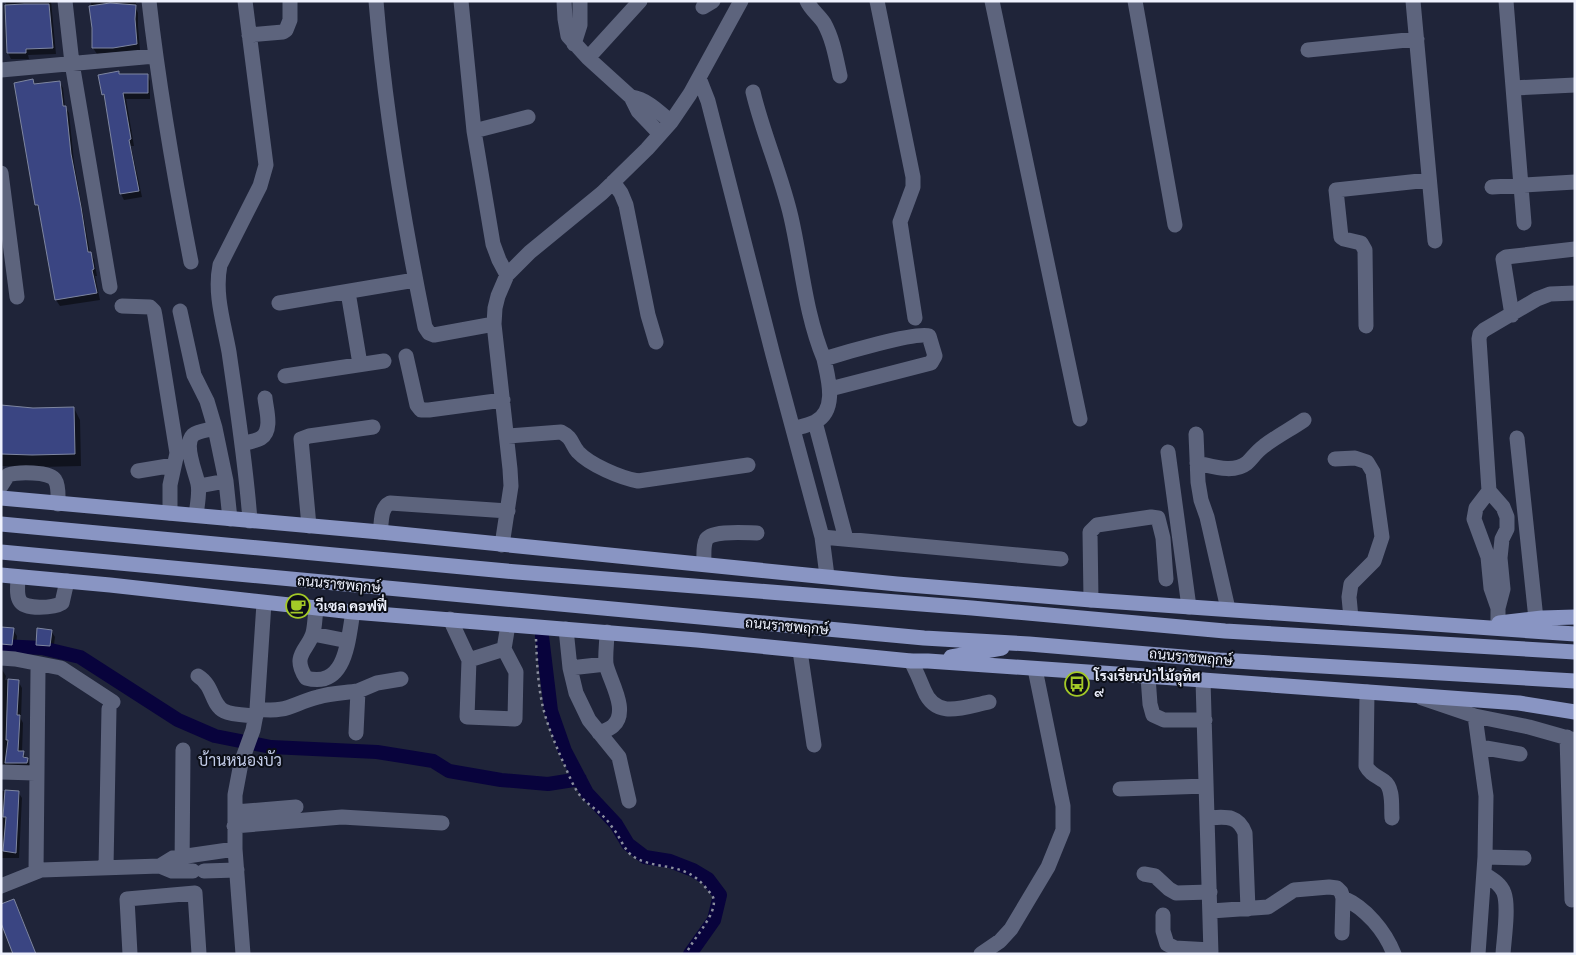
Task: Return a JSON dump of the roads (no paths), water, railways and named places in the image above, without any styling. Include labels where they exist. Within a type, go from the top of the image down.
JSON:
[{"type":"main road","points":[[1,498],[380,532],[897,584],[1091,600],[1575,634]]},
{"type":"main road","name":"ถนนราชพฤกษ์","points":[[1,524],[536,574],[972,608],[1225,632],[1575,652]]},
{"type":"main road","name":"ถนนราชพฤกษ์","points":[[1,552],[924,638],[1028,644],[1219,660],[1575,681]]},
{"type":"main road","name":"ถนนราชพฤกษ์","points":[[1,575],[353,612],[607,632],[800,651],[928,661]]},
{"type":"main road","points":[[897,584],[972,608]]},
{"type":"main road","points":[[1467,627],[1498,616],[1536,619],[1575,617]]},
{"type":"main road","points":[[928,661],[1028,644]]},
{"type":"main road","points":[[928,661],[1519,703],[1575,712]]},
{"type":"street","points":[[66,1],[72,63],[110,287]]},
{"type":"street","points":[[149,1],[155,56],[169,147],[191,262]]},
{"type":"street","points":[[245,1],[266,165],[260,186],[220,265],[218,289],[242,444],[250,521]]},
{"type":"street","points":[[376,1],[386,108],[415,280],[425,326],[429,333],[434,335],[494,324]]},
{"type":"street","points":[[461,1],[474,131],[493,244],[507,276]]},
{"type":"street","points":[[564,1],[566,30],[574,44],[631,97],[638,111],[660,134]]},
{"type":"street","points":[[574,44],[580,25],[580,1]]},
{"type":"street","points":[[588,58],[640,1]]},
{"type":"street","points":[[502,545],[511,486],[508,436],[494,324],[498,296],[507,276],[530,252],[613,182],[671,122],[690,94],[741,1]]},
{"type":"street","points":[[807,1],[810,8],[822,20],[829,33],[840,76]]},
{"type":"street","points":[[877,1],[913,177],[913,187],[900,222],[915,318]]},
{"type":"street","points":[[992,1],[1080,419]]},
{"type":"street","points":[[1135,1],[1175,225]]},
{"type":"street","points":[[1414,1],[1435,241]]},
{"type":"street","points":[[1506,1],[1524,222]]},
{"type":"street","points":[[249,35],[283,32],[286,30],[290,20],[290,2]]},
{"type":"street","points":[[1308,50],[1417,39]]},
{"type":"street","points":[[1,70],[155,56]]},
{"type":"street","points":[[699,78],[708,101],[792,429],[822,537],[827,576]]},
{"type":"street","points":[[1513,88],[1575,85]]},
{"type":"street","points":[[752,92],[759,120],[782,181],[791,217],[812,327],[824,359],[830,389],[827,409],[822,417],[815,422],[792,429]]},
{"type":"street","points":[[631,97],[648,103],[671,122]]},
{"type":"street","points":[[474,131],[528,117]]},
{"type":"street","points":[[1,173],[17,297]]},
{"type":"street","points":[[1366,326],[1364,250],[1361,243],[1341,237],[1336,190],[1429,180]]},
{"type":"street","points":[[613,182],[621,193],[626,205],[648,315],[656,342]]},
{"type":"street","points":[[1492,187],[1575,182]]},
{"type":"street","points":[[1512,315],[1503,259],[1506,257],[1575,250]]},
{"type":"street","points":[[279,303],[415,280]]},
{"type":"street","points":[[348,292],[360,364]]},
{"type":"street","points":[[1498,616],[1503,589],[1500,558],[1502,539],[1507,529],[1507,517],[1504,507],[1489,491],[1480,334],[1537,299],[1550,294],[1575,293]]},
{"type":"street","points":[[122,306],[150,307],[154,311],[177,453],[170,485],[170,513]]},
{"type":"street","points":[[180,311],[194,375],[207,401],[215,428],[226,481],[230,519]]},
{"type":"street","points":[[824,359],[849,351],[912,337],[925,335],[929,336],[932,340],[935,356],[931,363],[830,389]]},
{"type":"street","points":[[406,356],[417,405],[421,410],[503,400]]},
{"type":"street","points":[[285,376],[384,360]]},
{"type":"street","points":[[242,444],[261,438],[266,432],[268,425],[265,398]]},
{"type":"street","points":[[1197,463],[1220,468],[1239,467],[1246,464],[1273,439],[1304,420]]},
{"type":"street","points":[[815,422],[846,539]]},
{"type":"street","points":[[309,526],[301,440],[309,436],[373,427]]},
{"type":"street","points":[[196,515],[199,486],[189,444],[191,436],[215,428]]},
{"type":"street","points":[[508,436],[561,432],[568,436],[578,452],[586,458],[624,479],[638,481],[748,465]]},
{"type":"street","points":[[1196,434],[1198,482],[1201,500],[1208,517],[1228,609]]},
{"type":"street","points":[[1517,438],[1536,619]]},
{"type":"street","points":[[1168,452],[1189,607]]},
{"type":"street","points":[[1335,459],[1355,458],[1367,462],[1373,472],[1382,537],[1374,561],[1351,584],[1349,597],[1351,618]]},
{"type":"street","points":[[138,471],[174,465]]},
{"type":"street","points":[[1,486],[8,475],[15,473],[46,474],[56,480],[58,504]]},
{"type":"street","points":[[199,486],[226,481]]},
{"type":"street","points":[[1489,491],[1476,508],[1474,520],[1488,557],[1491,588],[1498,616]]},
{"type":"street","points":[[380,532],[383,512],[386,506],[390,504],[508,511]]},
{"type":"street","points":[[1091,600],[1090,532],[1097,525],[1151,517],[1158,518],[1163,538],[1166,579]]},
{"type":"street","points":[[704,564],[705,540],[708,537],[724,533],[757,533]]},
{"type":"street","points":[[822,537],[1061,559]]},
{"type":"street","points":[[18,577],[19,598],[21,603],[26,606],[57,606],[62,603],[67,581]]},
{"type":"street","points":[[243,954],[235,849],[235,795],[241,763],[255,718],[264,603]]},
{"type":"street","points":[[316,608],[313,634],[302,651],[300,661],[301,670],[306,678],[311,679],[331,675],[338,670],[343,662],[353,612]]},
{"type":"street","points":[[450,619],[469,660],[467,718],[515,719],[516,672],[504,649],[508,625]]},
{"type":"street","points":[[566,629],[570,668],[576,692],[589,720],[619,758],[629,801]]},
{"type":"street","points":[[599,733],[613,727],[618,721],[620,710],[606,664],[607,632]]},
{"type":"street","points":[[313,634],[348,641]]},
{"type":"street","points":[[469,660],[504,649]]},
{"type":"street","points":[[800,651],[814,746]]},
{"type":"street","points":[[1,658],[61,668],[111,706],[106,867]]},
{"type":"street","points":[[911,661],[924,690],[934,705],[943,709],[952,709],[989,702]]},
{"type":"street","points":[[570,668],[606,664]]},
{"type":"street","points":[[981,954],[1000,941],[1011,929],[1048,867],[1063,830],[1063,806],[1035,669]]},
{"type":"street","points":[[36,872],[35,773],[38,670]]},
{"type":"street","points":[[198,676],[209,685],[216,702],[225,711],[255,718],[317,697],[358,691],[371,685],[401,679]]},
{"type":"street","points":[[1148,677],[1150,704],[1154,715],[1164,720],[1205,720]]},
{"type":"street","points":[[1164,916],[1163,931],[1167,944],[1175,948],[1211,952],[1203,680]]},
{"type":"street","points":[[356,733],[358,691]]},
{"type":"street","points":[[1367,692],[1366,766],[1369,771],[1386,782],[1391,794],[1392,818]]},
{"type":"street","points":[[1413,695],[1475,716],[1529,727],[1571,739],[1572,900]]},
{"type":"street","points":[[1475,716],[1486,796],[1485,858],[1478,954]]},
{"type":"street","points":[[1480,748],[1520,754]]},
{"type":"street","points":[[182,750],[191,867]]},
{"type":"street","points":[[1,772],[35,773]]},
{"type":"street","points":[[1120,789],[1206,786]]},
{"type":"street","points":[[234,819],[296,807]]},
{"type":"street","points":[[234,819],[342,817],[442,823]]},
{"type":"street","points":[[1208,818],[1229,817],[1242,825],[1248,909]]},
{"type":"street","points":[[1,886],[36,872],[106,867],[160,866],[172,871],[191,867],[235,849]]},
{"type":"street","points":[[1485,858],[1524,858]]},
{"type":"street","points":[[191,867],[238,870]]},
{"type":"street","points":[[1144,874],[1155,876],[1176,893],[1210,892]]},
{"type":"street","points":[[1484,874],[1496,881],[1504,892],[1506,901],[1503,954]]},
{"type":"street","points":[[1211,911],[1268,907],[1294,890],[1337,888],[1343,898],[1342,933]]},
{"type":"street","points":[[130,954],[127,899],[195,893],[198,954]]},
{"type":"street","points":[[1343,898],[1360,907],[1372,920],[1386,936],[1394,954]]},
{"type":"waterway","points":[[542,636],[551,711],[565,751],[587,793],[616,824],[628,844],[645,857],[670,861],[693,870],[708,879],[720,895],[714,920],[690,954]]},
{"type":"waterway","points":[[1,646],[42,648],[80,657],[178,720],[215,736],[271,747],[377,752],[433,761],[449,771],[501,780],[548,784],[580,779]]},
{"type":"place","name":"วีเซล คอฟฟี่","points":[[298,606]]},
{"type":"place","name":"โรงเรียนป่าไม้อุทิศ ๙","points":[[1077,684]]},
{"type":"district","name":"บ้านหนองบัว","points":[[240,760]]}]
